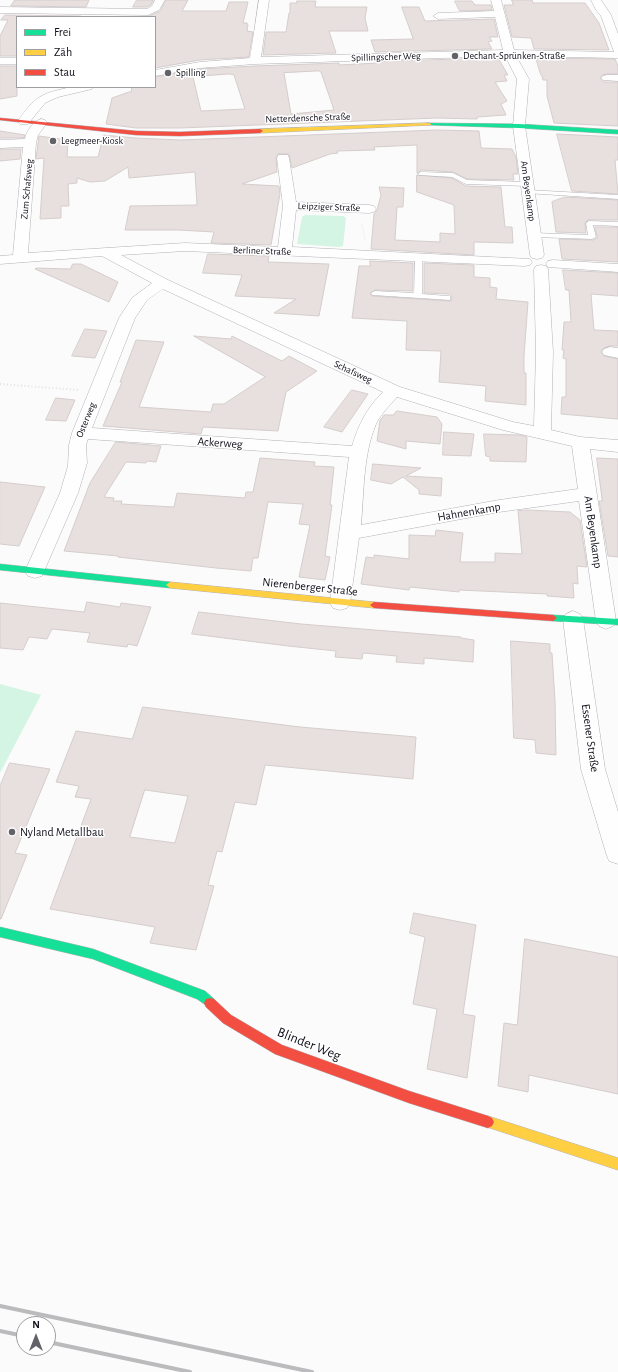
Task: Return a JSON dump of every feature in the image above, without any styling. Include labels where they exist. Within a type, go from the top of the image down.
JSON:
[{"type":"street","points":[[0,10],[148,12],[154,10],[158,6],[160,0]]},
{"type":"street","points":[[255,61],[264,0]]},
{"type":"street","points":[[496,0],[509,53],[523,79],[519,126]]},
{"type":"street","points":[[596,0],[601,10],[606,15],[618,50]]},
{"type":"street","points":[[438,16],[499,14]]},
{"type":"street","points":[[606,15],[618,14]]},
{"type":"street","name":"Spillingscher Weg","points":[[156,72],[200,65],[255,61],[509,53],[618,55]]},
{"type":"street","points":[[0,61],[16,61]]},
{"type":"street","points":[[24,121],[40,100],[55,94],[83,88]]},
{"type":"street","name":"Netterdensche Straße","points":[[0,119],[108,131],[151,134],[437,124],[519,126],[618,132]]},
{"type":"street","name":"Zum Schafsweg","points":[[20,259],[30,143],[32,134],[41,123]]},
{"type":"street","name":"Am Beyenkamp","points":[[519,126],[539,263],[544,332],[542,434]]},
{"type":"street","points":[[0,144],[30,143]]},
{"type":"street","name":"Leipziger Straße","points":[[282,158],[290,206],[284,252]]},
{"type":"street","name":"Leipziger Straße","points":[[290,206],[364,208]]},
{"type":"street","name":"Berliner Straße","points":[[0,260],[185,247],[418,257],[618,268]]},
{"type":"street","name":"Schafsweg","points":[[104,252],[163,283],[394,391],[509,426],[580,442],[618,446]]},
{"type":"street","name":"Osterweg","points":[[35,571],[72,485],[78,464],[76,448],[127,318],[135,302],[152,289],[163,283]]},
{"type":"street","points":[[340,603],[359,452],[368,423],[382,403],[394,391]]},
{"type":"street","name":"Ackerweg","points":[[81,433],[359,452]]},
{"type":"street","name":"Am Beyenkamp","points":[[580,442],[588,494],[612,622]]},
{"type":"street","name":"Hahnenkamp","points":[[350,533],[499,506],[588,494]]},
{"type":"street","name":"Nierenberger Straße","points":[[0,567],[340,603],[612,622]]},
{"type":"street","name":"Essener Straße","points":[[573,619],[593,769],[610,805],[618,853]]},
{"type":"street","name":"Blinder Weg","points":[[0,932],[93,954],[154,976],[201,995],[227,1019],[279,1050],[408,1097],[618,1164]]},
{"type":"lane","points":[[421,174],[453,175],[466,182],[618,197]]},
{"type":"lane","points":[[534,235],[592,237],[589,223],[618,224]]},
{"type":"lane","points":[[418,257],[418,296]]},
{"type":"lane","points":[[375,293],[447,298]]},
{"type":"path","points":[[364,208],[365,242]]},
{"type":"path","points":[[0,384],[98,391]]},
{"type":"green space","points":[[305,215],[343,216],[346,218],[343,246],[297,244],[302,217]]},
{"type":"green space","points":[[0,684],[41,695],[0,773]]},
{"type":"building","points":[[15,0],[89,0],[86,7],[11,6]]},
{"type":"building","points":[[137,0],[153,0],[151,5],[147,7],[133,7]]},
{"type":"building","points":[[166,0],[188,0],[182,11],[226,11],[229,2],[248,2],[243,23],[247,23],[248,25],[247,31],[253,32],[249,57],[200,60],[156,68],[156,16],[149,16],[160,11]]},
{"type":"building","points":[[512,0],[532,0],[533,3],[585,3],[599,23],[609,50],[534,49],[531,38],[512,37],[504,5],[513,5]]},
{"type":"building","points":[[297,1],[316,1],[315,7],[367,7],[365,18],[368,31],[329,31],[336,53],[263,55],[266,32],[286,32],[290,13],[290,3],[297,3]]},
{"type":"building","points":[[455,1],[472,1],[475,5],[491,5],[492,10],[460,11]]},
{"type":"building","points":[[402,7],[419,7],[425,21],[494,19],[498,37],[489,37],[492,41],[488,42],[492,49],[375,52],[371,40],[413,39]]},
{"type":"building","points":[[5,15],[81,16],[16,16],[16,56],[0,56],[0,36],[8,20],[1,20]]},
{"type":"building","points":[[498,58],[508,75],[504,75],[507,81],[495,82],[507,101],[501,104],[506,115],[477,117],[477,119],[437,118],[180,128],[136,128],[106,124],[112,98],[132,91],[131,88],[156,88],[156,77],[200,69],[339,63],[339,65]],"holes":[[[321,72],[334,110],[291,114],[284,73]],[[234,75],[245,109],[201,111],[193,77]]]},
{"type":"building","points":[[536,58],[615,59],[618,66],[618,74],[602,75],[600,78],[603,82],[618,82],[618,126],[554,123],[547,96],[547,80],[543,80]]},
{"type":"building","points":[[0,66],[16,66],[17,96],[0,99]]},
{"type":"building","points":[[437,130],[479,131],[481,148],[512,149],[516,157],[518,174],[513,174],[514,180],[467,179],[453,172],[421,170],[417,173],[417,145],[374,147],[375,150],[337,151],[338,153],[330,154],[292,168],[289,154],[278,154],[276,158],[277,172],[242,184],[279,186],[280,194],[271,245],[211,243],[214,232],[125,230],[130,206],[197,205],[195,172],[129,178],[128,167],[105,181],[90,182],[77,178],[77,183],[68,184],[69,206],[61,206],[61,218],[40,219],[44,158],[36,159],[39,136],[68,140],[67,157],[98,157],[101,145],[108,145],[102,142],[103,135],[180,140]]},
{"type":"building","points":[[0,131],[25,135],[24,138],[0,138]]},
{"type":"building","points":[[557,134],[618,137],[618,160],[615,160],[618,194],[572,191]]},
{"type":"building","points":[[0,149],[21,149],[20,159],[0,161]]},
{"type":"building","points":[[417,175],[452,178],[466,186],[501,187],[505,227],[512,227],[513,243],[474,242],[474,255],[371,249],[374,214],[377,210],[381,195],[379,187],[404,188],[403,207],[397,207],[395,240],[440,242],[440,233],[455,234],[454,205],[417,192]]},
{"type":"building","points":[[565,197],[618,200],[618,220],[588,220],[585,223],[586,233],[556,232],[552,202]]},
{"type":"building","points":[[595,227],[618,227],[618,262],[562,259],[559,239],[593,240],[597,238]]},
{"type":"building","points":[[208,254],[269,256],[268,262],[329,264],[319,316],[274,313],[296,299],[235,296],[242,275],[203,273]]},
{"type":"building","points":[[370,261],[413,263],[413,291],[375,290],[370,293],[372,296],[451,301],[452,296],[450,294],[424,293],[424,263],[474,265],[474,277],[490,278],[490,287],[497,288],[496,299],[528,302],[524,356],[524,373],[526,373],[526,405],[485,401],[486,386],[439,382],[441,351],[406,350],[407,321],[352,318],[359,266],[370,266]]},
{"type":"building","points":[[73,264],[81,264],[118,282],[109,302],[35,269],[70,269]]},
{"type":"building","points":[[563,270],[618,273],[618,296],[591,294],[594,330],[618,331],[618,346],[610,346],[601,351],[604,356],[618,359],[618,419],[561,414],[562,397],[566,397],[566,359],[563,358],[564,350],[562,350],[564,322],[571,322],[569,290],[566,290]]},
{"type":"building","points":[[85,329],[107,331],[95,358],[72,356]]},
{"type":"building","points":[[194,336],[231,339],[232,336],[282,361],[289,356],[317,371],[286,392],[278,431],[203,427],[201,434],[103,426],[122,382],[120,382],[136,340],[164,342],[139,407],[211,412],[213,404],[224,404],[265,377]]},
{"type":"building","points":[[352,390],[368,394],[342,432],[324,427]]},
{"type":"building","points":[[56,398],[75,400],[66,421],[46,420]]},
{"type":"building","points":[[397,411],[437,417],[442,424],[440,444],[406,441],[406,449],[377,441],[380,420],[384,415],[393,415]]},
{"type":"building","points":[[444,432],[474,434],[471,456],[443,455]]},
{"type":"building","points":[[484,434],[520,435],[527,437],[526,462],[490,461],[490,457],[486,456]]},
{"type":"building","points":[[116,442],[161,446],[156,462],[126,462],[104,497],[114,498],[113,501],[122,501],[121,504],[174,507],[177,493],[245,498],[246,492],[253,492],[260,458],[315,462],[314,466],[334,467],[330,505],[332,505],[325,556],[330,557],[325,580],[299,577],[310,525],[299,524],[303,504],[268,502],[258,558],[253,558],[251,571],[64,551],[90,483]]},
{"type":"building","points":[[597,458],[618,459],[618,557],[608,556],[599,501],[602,501]]},
{"type":"building","points":[[373,464],[421,468],[406,476],[442,478],[441,496],[419,494],[419,490],[403,477],[391,484],[371,480]]},
{"type":"building","points":[[0,482],[45,487],[19,546],[0,544]]},
{"type":"building","points":[[518,511],[570,512],[580,520],[587,567],[577,566],[578,584],[573,583],[574,598],[547,596],[547,594],[459,590],[459,592],[410,587],[409,590],[361,584],[366,557],[374,558],[374,555],[409,559],[409,535],[435,536],[436,530],[463,533],[460,562],[495,562],[495,553],[522,554]]},
{"type":"building","points":[[87,602],[120,607],[121,603],[151,607],[137,646],[128,644],[127,647],[87,642],[90,633],[52,629],[47,639],[29,637],[23,650],[0,648],[0,603],[84,612]]},
{"type":"building","points":[[199,612],[301,624],[461,637],[474,640],[473,662],[424,658],[424,664],[396,662],[397,656],[363,653],[362,659],[335,657],[336,651],[192,634]]},
{"type":"building","points":[[511,641],[550,644],[550,653],[552,653],[555,701],[556,755],[536,753],[535,740],[514,738]]},
{"type":"building","points":[[143,707],[300,727],[416,737],[413,779],[265,765],[256,805],[235,802],[222,852],[217,851],[208,885],[214,886],[196,950],[150,943],[155,927],[50,909],[91,799],[75,797],[79,786],[56,782],[76,731],[132,739]],"holes":[[[145,790],[188,796],[175,843],[130,837]]]},
{"type":"building","points":[[10,763],[50,769],[15,853],[27,855],[0,919],[0,786]]},
{"type":"building","points":[[414,913],[476,925],[463,1014],[475,1016],[467,1078],[427,1069],[437,1009],[413,1004],[425,937],[410,933]]},
{"type":"building","points":[[525,939],[618,957],[618,1094],[529,1075],[528,1092],[498,1086],[504,1023],[517,1025]]},
{"type":"railway","points":[[0,1306],[312,1372]]},
{"type":"railway","points":[[0,1331],[16,1334]]},
{"type":"railway","points":[[56,1344],[190,1372]]},
{"type":"traffic: fast","points":[[429,124],[519,126],[618,132]]},
{"type":"traffic: fast","points":[[0,567],[170,585]]},
{"type":"traffic: fast","points":[[553,618],[618,622]]},
{"type":"traffic: fast","points":[[0,932],[93,954],[201,995],[210,1003]]},
{"type":"traffic: slow","points":[[260,131],[429,124]]},
{"type":"traffic: slow","points":[[170,585],[374,605]]},
{"type":"traffic: slow","points":[[488,1122],[618,1164]]},
{"type":"traffic: jam","points":[[0,119],[136,133],[180,134],[260,131]]},
{"type":"traffic: jam","points":[[374,605],[553,618]]},
{"type":"traffic: jam","points":[[210,1003],[227,1019],[279,1050],[409,1097],[488,1122]]},
{"type":"place","name":"Dechant-Sprünken-Straße","points":[[455,56]]},
{"type":"place","name":"Spilling","points":[[168,73]]},
{"type":"place","name":"Leegmeer-Kiosk","points":[[53,141]]},
{"type":"place","name":"Nyland Metallbau","points":[[12,832]]}]
